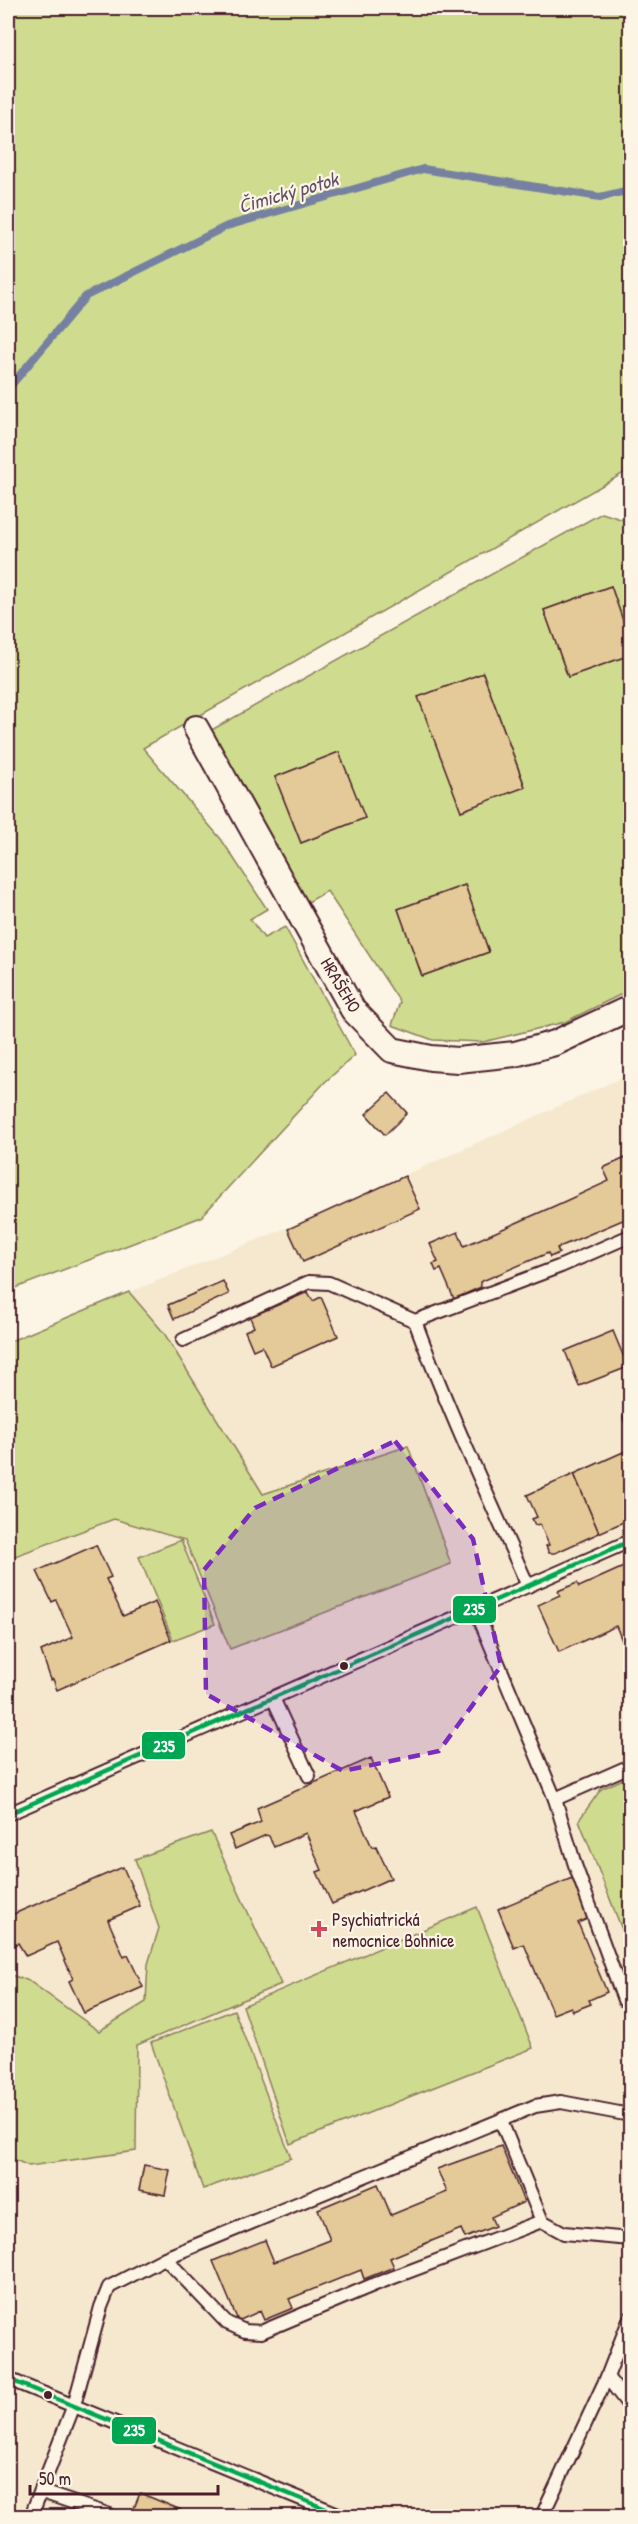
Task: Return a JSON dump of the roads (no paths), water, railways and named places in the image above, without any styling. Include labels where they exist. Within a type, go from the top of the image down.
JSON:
[{"type":"street","name":"HRAŠEHO","points":[[196,728],[353,1010],[392,1050],[430,1058],[458,1060],[515,1054],[555,1043],[630,1008]]},
{"type":"lane","points":[[183,1340],[309,1282],[329,1283],[415,1321],[561,1266],[630,1236]]},
{"type":"lane","points":[[415,1321],[443,1397],[470,1452],[528,1586]]},
{"type":"lane","points":[[8,1814],[630,1541]]},
{"type":"lane","points":[[476,1610],[555,1799],[575,1865],[624,2000],[630,2000]]},
{"type":"lane","points":[[273,1698],[309,1776]]},
{"type":"lane","points":[[555,1799],[630,1766]]},
{"type":"lane","points":[[31,2517],[74,2405],[101,2307],[110,2287],[165,2258],[536,2106],[561,2102],[630,2115]]},
{"type":"lane","points":[[501,2121],[542,2221],[564,2233],[630,2239]]},
{"type":"lane","points":[[165,2258],[227,2323],[245,2331],[261,2332],[373,2285],[542,2221]]},
{"type":"lane","points":[[542,2517],[607,2377],[630,2318]]},
{"type":"lane","points":[[607,2377],[630,2407]]},
{"type":"lane","points":[[8,2379],[343,2517]]},
{"type":"lane","points":[[42,2492],[110,2515]]},
{"type":"waterway","name":"Čimický potok","points":[[8,389],[86,296],[227,226],[423,169],[600,197],[630,190]]},
{"type":"place","name":"Psychiatrická nemocnice Bohnice","points":[[319,1929]]}]
